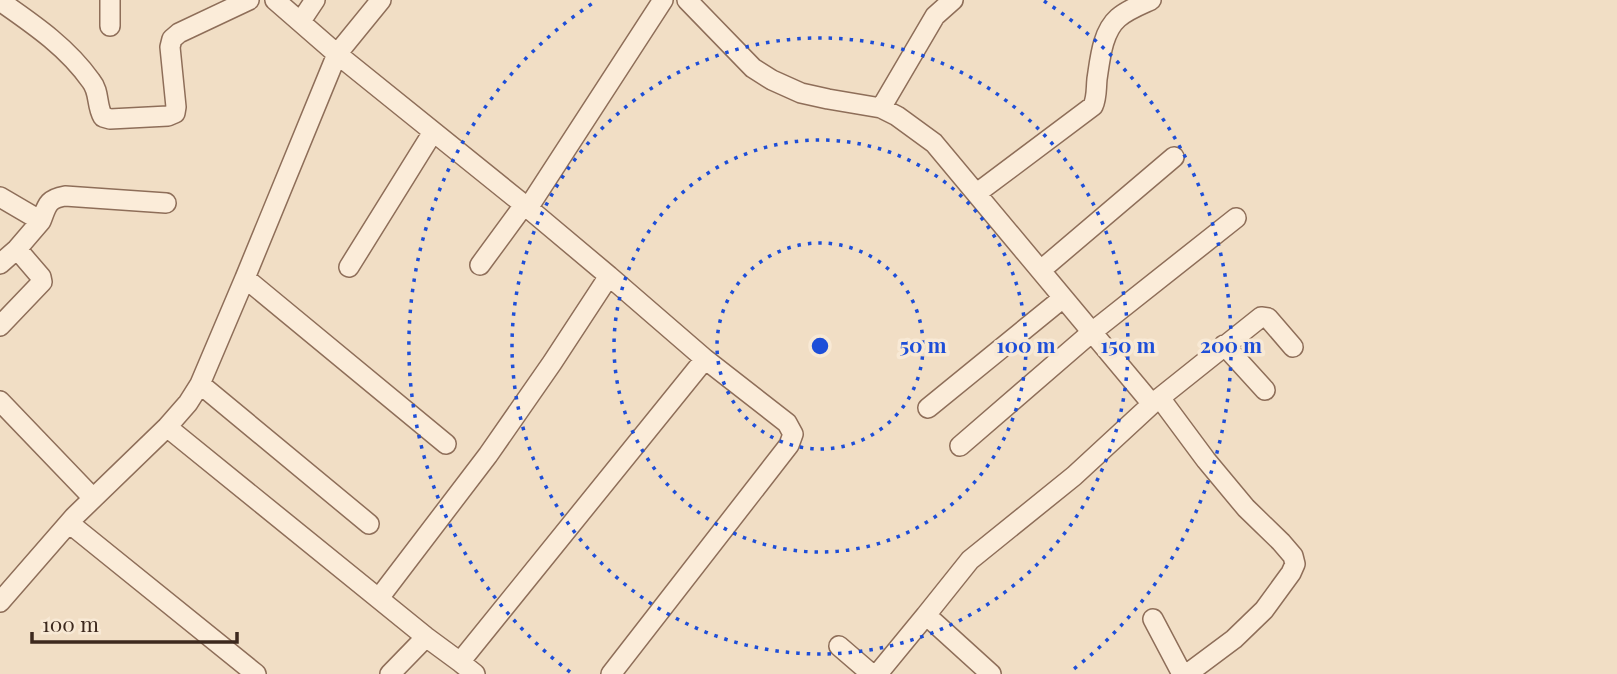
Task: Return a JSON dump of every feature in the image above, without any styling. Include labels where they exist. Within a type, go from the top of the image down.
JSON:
[{"type":"street","points":[[110,0],[110,26]]},
{"type":"street","points":[[0,1],[61,46],[91,81],[97,91],[99,111],[103,117],[110,119],[168,116],[175,113],[170,47],[172,39],[179,33],[249,0]]},
{"type":"street","points":[[275,0],[337,54],[609,276],[705,359],[787,424],[793,434],[789,445],[611,674]]},
{"type":"street","points":[[301,21],[315,0]]},
{"type":"street","points":[[0,602],[69,523],[188,403],[200,384],[337,54],[381,0]]},
{"type":"street","points":[[480,265],[526,207],[663,0]]},
{"type":"street","points":[[687,0],[753,68],[772,80],[801,93],[881,108],[897,116],[934,143],[1092,332],[1156,401],[1246,508],[1293,556],[1295,564],[1291,573],[1264,610],[1234,639],[1184,674],[1153,619]]},
{"type":"street","points":[[977,193],[1093,106],[1105,40],[1110,27],[1123,14],[1151,0]]},
{"type":"street","points":[[881,108],[935,16],[947,2]]},
{"type":"street","points":[[349,267],[433,132]]},
{"type":"street","points":[[1041,270],[1174,158]]},
{"type":"street","points":[[0,264],[41,221],[48,203],[55,198],[65,196],[166,203]]},
{"type":"street","points":[[0,197],[41,221]]},
{"type":"street","points":[[960,446],[1092,332],[1236,218]]},
{"type":"street","points":[[0,326],[42,282],[41,277],[17,249]]},
{"type":"street","points":[[379,598],[488,455],[609,276]]},
{"type":"street","points":[[245,278],[446,444]]},
{"type":"street","points":[[928,408],[1063,298]]},
{"type":"street","points":[[839,646],[868,671],[880,671],[970,560],[1073,476],[1156,401],[1224,345],[1264,316],[1293,347]]},
{"type":"street","points":[[1224,345],[1265,390]]},
{"type":"street","points":[[167,427],[468,668],[705,359]]},
{"type":"street","points":[[200,384],[369,524]]},
{"type":"street","points":[[0,401],[93,498]]},
{"type":"street","points":[[69,523],[256,674]]},
{"type":"street","points":[[926,615],[991,674]]},
{"type":"street","points":[[390,674],[426,637]]}]
